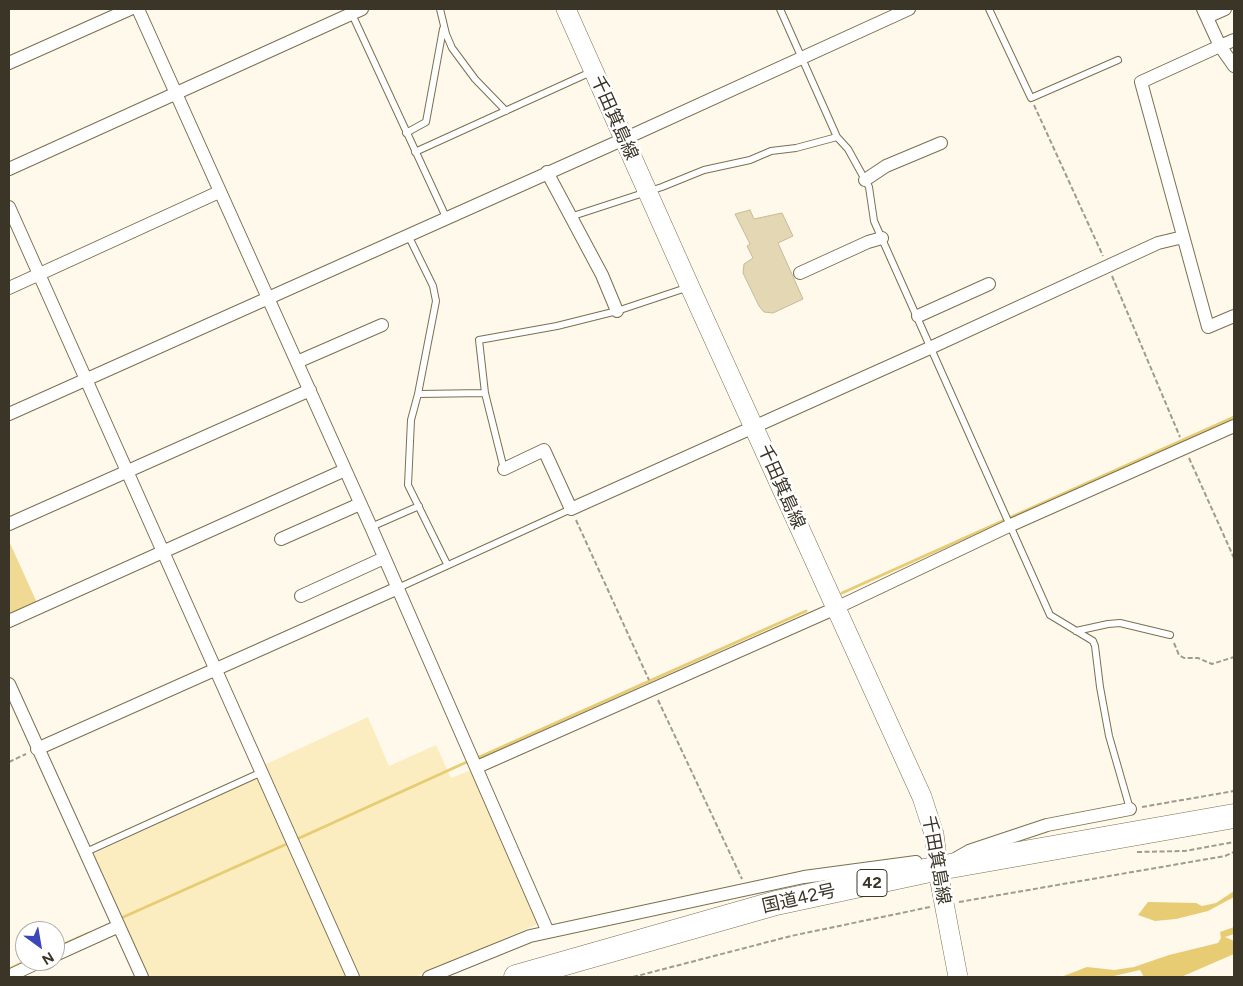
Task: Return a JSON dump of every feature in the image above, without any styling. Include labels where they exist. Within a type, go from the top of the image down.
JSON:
[{"type":"highway","name":"国道42号","points":[[516,977],[776,903],[1234,816]]},
{"type":"main road","name":"千田箕島線","points":[[566,9],[647,192],[922,797],[934,834],[958,977]]},
{"type":"street","points":[[9,63],[130,9]]},
{"type":"street","points":[[138,9],[371,527],[548,932]]},
{"type":"street","points":[[9,414],[624,139],[909,9]]},
{"type":"street","points":[[1225,9],[1205,13],[1220,46],[1234,66]]},
{"type":"street","points":[[9,169],[354,10]]},
{"type":"street","points":[[1234,40],[1141,82],[1208,327],[1234,316]]},
{"type":"street","points":[[865,180],[886,166],[941,143]]},
{"type":"street","points":[[547,172],[602,275],[617,311]]},
{"type":"street","points":[[9,288],[220,192]]},
{"type":"street","points":[[9,207],[216,667],[352,977]]},
{"type":"street","points":[[504,469],[544,450],[571,509],[1158,243],[1184,237]]},
{"type":"street","points":[[800,273],[868,242],[882,238]]},
{"type":"street","points":[[918,316],[989,284]]},
{"type":"street","points":[[297,362],[382,325]]},
{"type":"street","points":[[9,524],[310,390]]},
{"type":"street","points":[[477,767],[836,608],[1011,525],[1234,426]]},
{"type":"street","points":[[9,620],[164,553],[345,470]]},
{"type":"street","points":[[281,539],[360,504]]},
{"type":"street","points":[[301,596],[384,558]]},
{"type":"street","points":[[37,749],[216,667],[398,588]]},
{"type":"street","points":[[9,684],[142,977]]},
{"type":"street","points":[[429,977],[519,939],[548,932],[804,877],[920,861],[939,871],[969,851],[1047,825],[1130,809]]},
{"type":"street","points":[[65,950],[119,926]]},
{"type":"lane","points":[[440,9],[448,40],[464,65],[506,111]]},
{"type":"lane","points":[[780,9],[837,138],[848,149],[869,186],[874,221],[932,347],[1050,615],[1093,641],[1109,736],[1130,809]]},
{"type":"lane","points":[[988,9],[1031,98],[1118,60]]},
{"type":"lane","points":[[354,10],[406,132],[446,217]]},
{"type":"lane","points":[[406,132],[426,122],[444,26]]},
{"type":"lane","points":[[415,152],[593,71]]},
{"type":"lane","points":[[570,217],[647,192],[704,170],[750,160],[771,151],[796,148],[837,138]]},
{"type":"lane","points":[[408,234],[433,286],[436,301],[418,394],[411,420],[408,480],[418,506],[447,564]]},
{"type":"lane","points":[[504,469],[486,393],[479,340],[557,326],[617,311],[690,287]]},
{"type":"lane","points":[[418,394],[486,393]]},
{"type":"lane","points":[[371,527],[418,506]]},
{"type":"lane","points":[[398,588],[571,509]]},
{"type":"lane","points":[[1076,631],[1108,624],[1120,624],[1170,635]]},
{"type":"lane","points":[[86,852],[262,772]]},
{"type":"path","points":[[1031,98],[1108,266],[1184,448],[1234,558]]},
{"type":"path","points":[[1170,635],[1179,655],[1184,658],[1198,658],[1212,664],[1234,657]]},
{"type":"path","points":[[9,762],[37,749]]},
{"type":"path","points":[[1130,809],[1234,791]]},
{"type":"path","points":[[1135,852],[1185,851],[1234,842]]},
{"type":"shaded area","points":[[9,541],[38,605],[9,618]]},
{"type":"shaded area","points":[[368,717],[389,766],[436,745],[451,778],[471,770],[540,923],[415,977],[360,977],[264,765]]},
{"type":"shaded area","points":[[257,778],[346,977],[146,977],[91,855]]},
{"type":"shaded area","points":[[1234,891],[1234,897],[1208,911],[1176,919],[1155,921],[1138,915],[1148,902],[1196,903],[1202,906],[1216,903]]},
{"type":"shaded area","points":[[1234,927],[1234,934],[1225,937],[1234,941],[1234,954],[1181,977],[1144,977],[1140,970],[1114,976],[1061,977],[1087,967],[1114,970],[1134,967],[1169,955],[1218,943],[1221,938],[1220,932]]},
{"type":"building","points":[[750,210],[754,219],[782,213],[793,236],[778,243],[803,299],[773,313],[764,312],[759,306],[743,273],[744,264],[753,258],[747,246],[750,244],[735,214]]},
{"type":"waterway","points":[[842,593],[1234,417]]},
{"type":"waterway","points":[[475,759],[806,611]]},
{"type":"waterway","points":[[295,840],[469,761]]},
{"type":"waterway","points":[[119,919],[289,843]]},
{"type":"waterway","points":[[65,944],[89,933]]},
{"type":"waterway","points":[[9,969],[15,966]]}]
